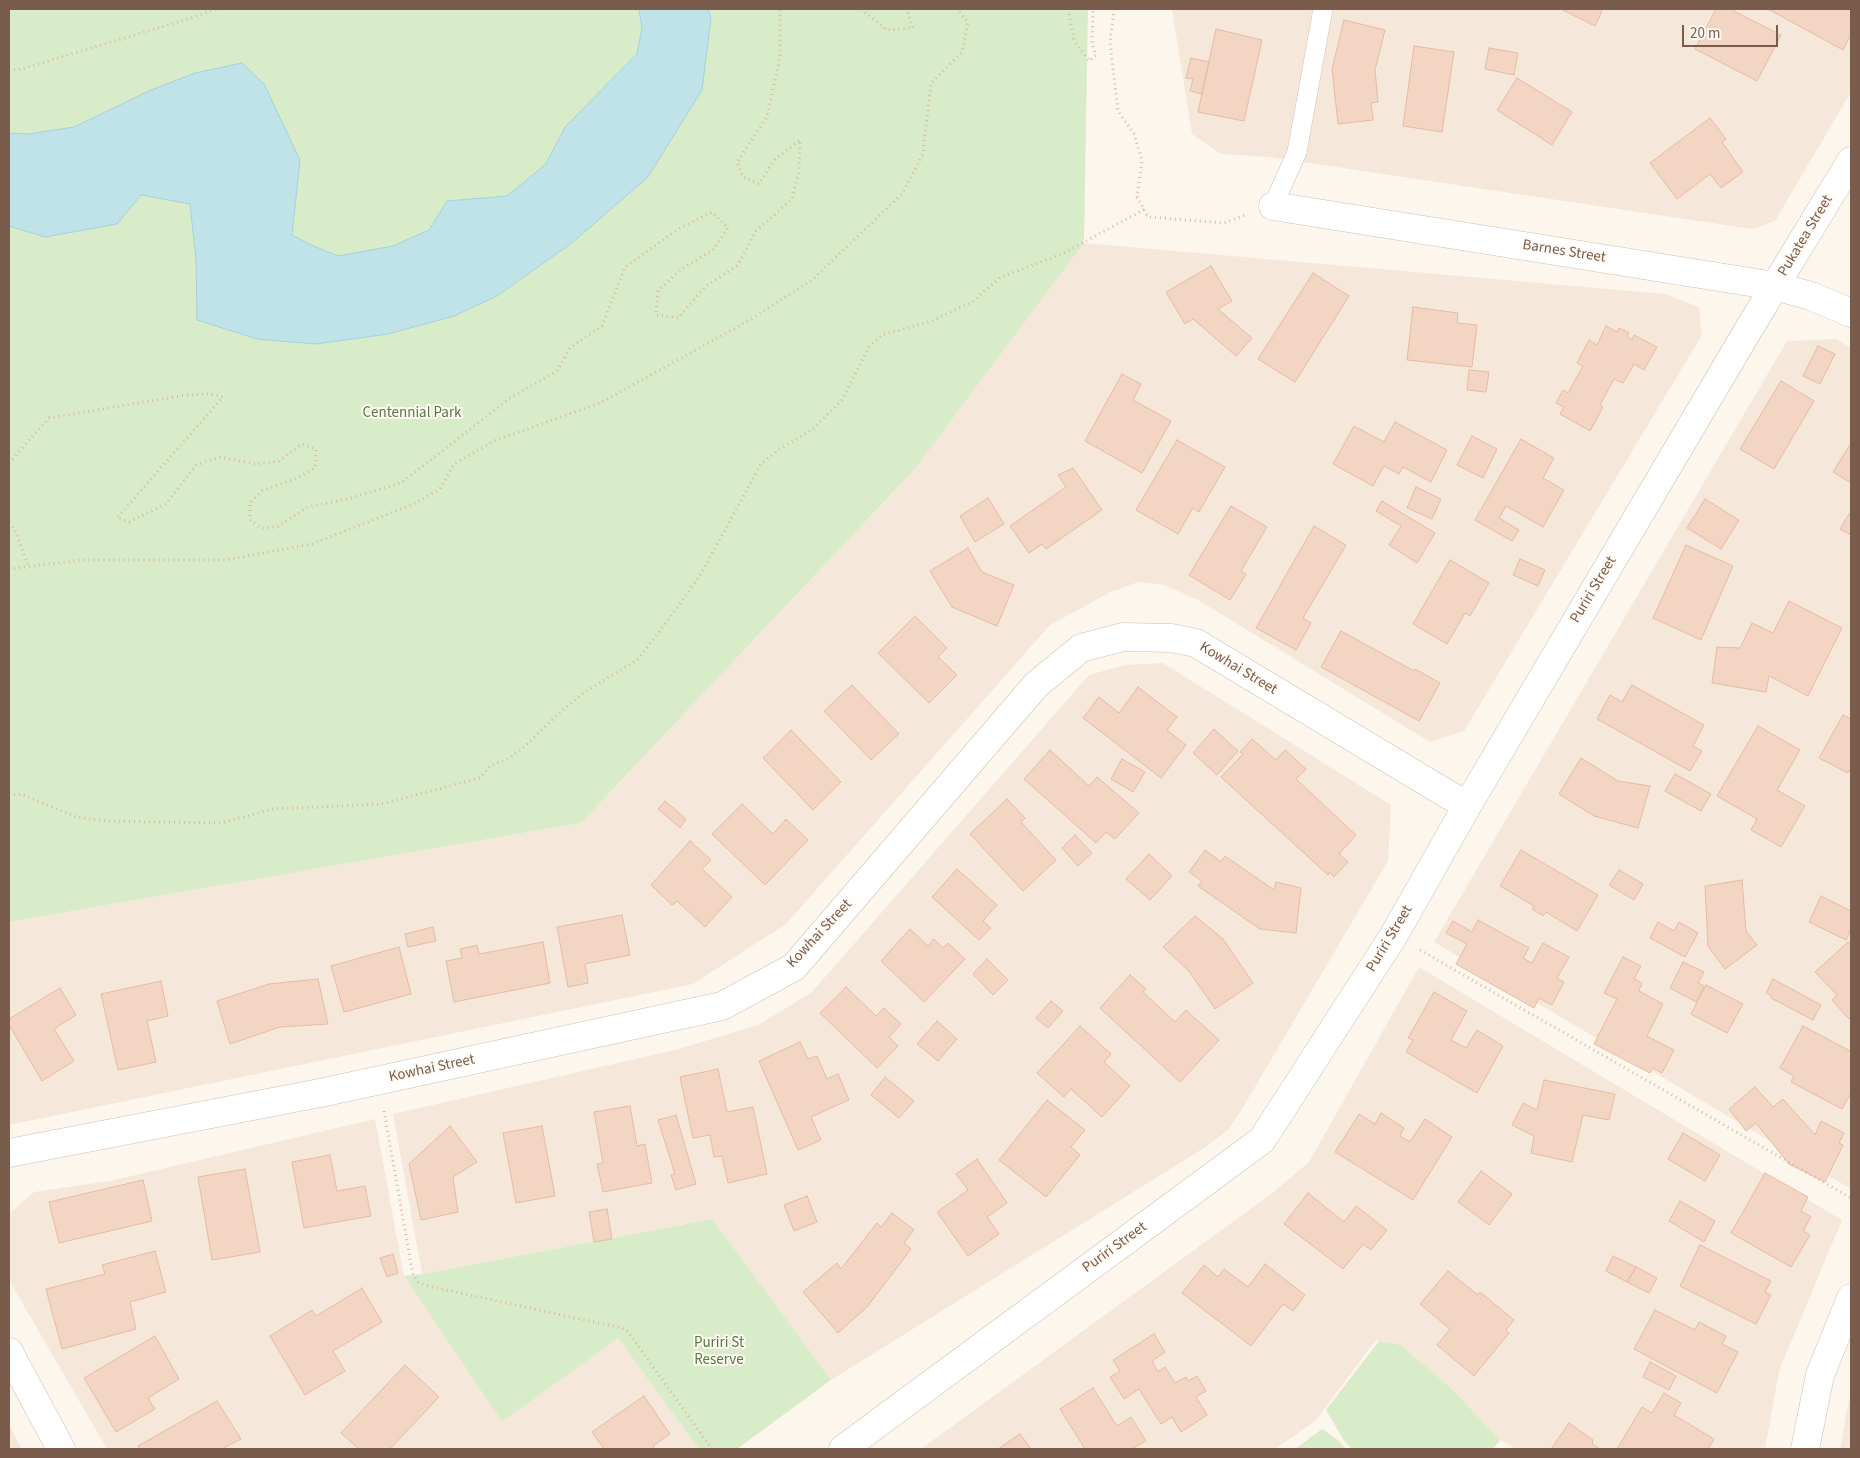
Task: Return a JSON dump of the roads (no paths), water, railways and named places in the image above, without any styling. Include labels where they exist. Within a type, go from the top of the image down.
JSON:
[{"type":"street","name":"Pukatea Street","points":[[1775,286],[1851,161]]},
{"type":"street","name":"Barnes Street","points":[[1273,206],[1775,286],[1811,296],[1851,313]]},
{"type":"street","name":"Puriri Street","points":[[843,1449],[1262,1140],[1394,935],[1467,806],[1775,286]]},
{"type":"street","name":"Kowhai Street","points":[[9,1153],[379,1080],[722,1006],[794,967],[1036,685],[1081,648],[1123,637],[1171,638],[1196,643],[1467,806]]},
{"type":"street","points":[[1805,1449],[1820,1375],[1851,1298]]},
{"type":"street","points":[[9,1352],[61,1449]]},
{"type":"lane","points":[[1273,206],[1297,152],[1323,9]]},
{"type":"water","points":[[639,9],[708,9],[711,18],[702,90],[648,177],[573,242],[497,296],[454,316],[388,334],[316,344],[257,339],[197,320],[196,260],[190,204],[141,195],[117,224],[45,237],[9,226],[9,133],[28,134],[74,127],[149,91],[195,73],[242,63],[264,84],[300,160],[292,235],[338,256],[393,246],[429,230],[447,201],[507,196],[546,164],[565,127],[637,54],[642,28]]},
{"type":"park label","name":"Centennial Park","points":[[412,414]]},
{"type":"park label","name":"Puriri St Reserve","points":[[719,1352]]}]
